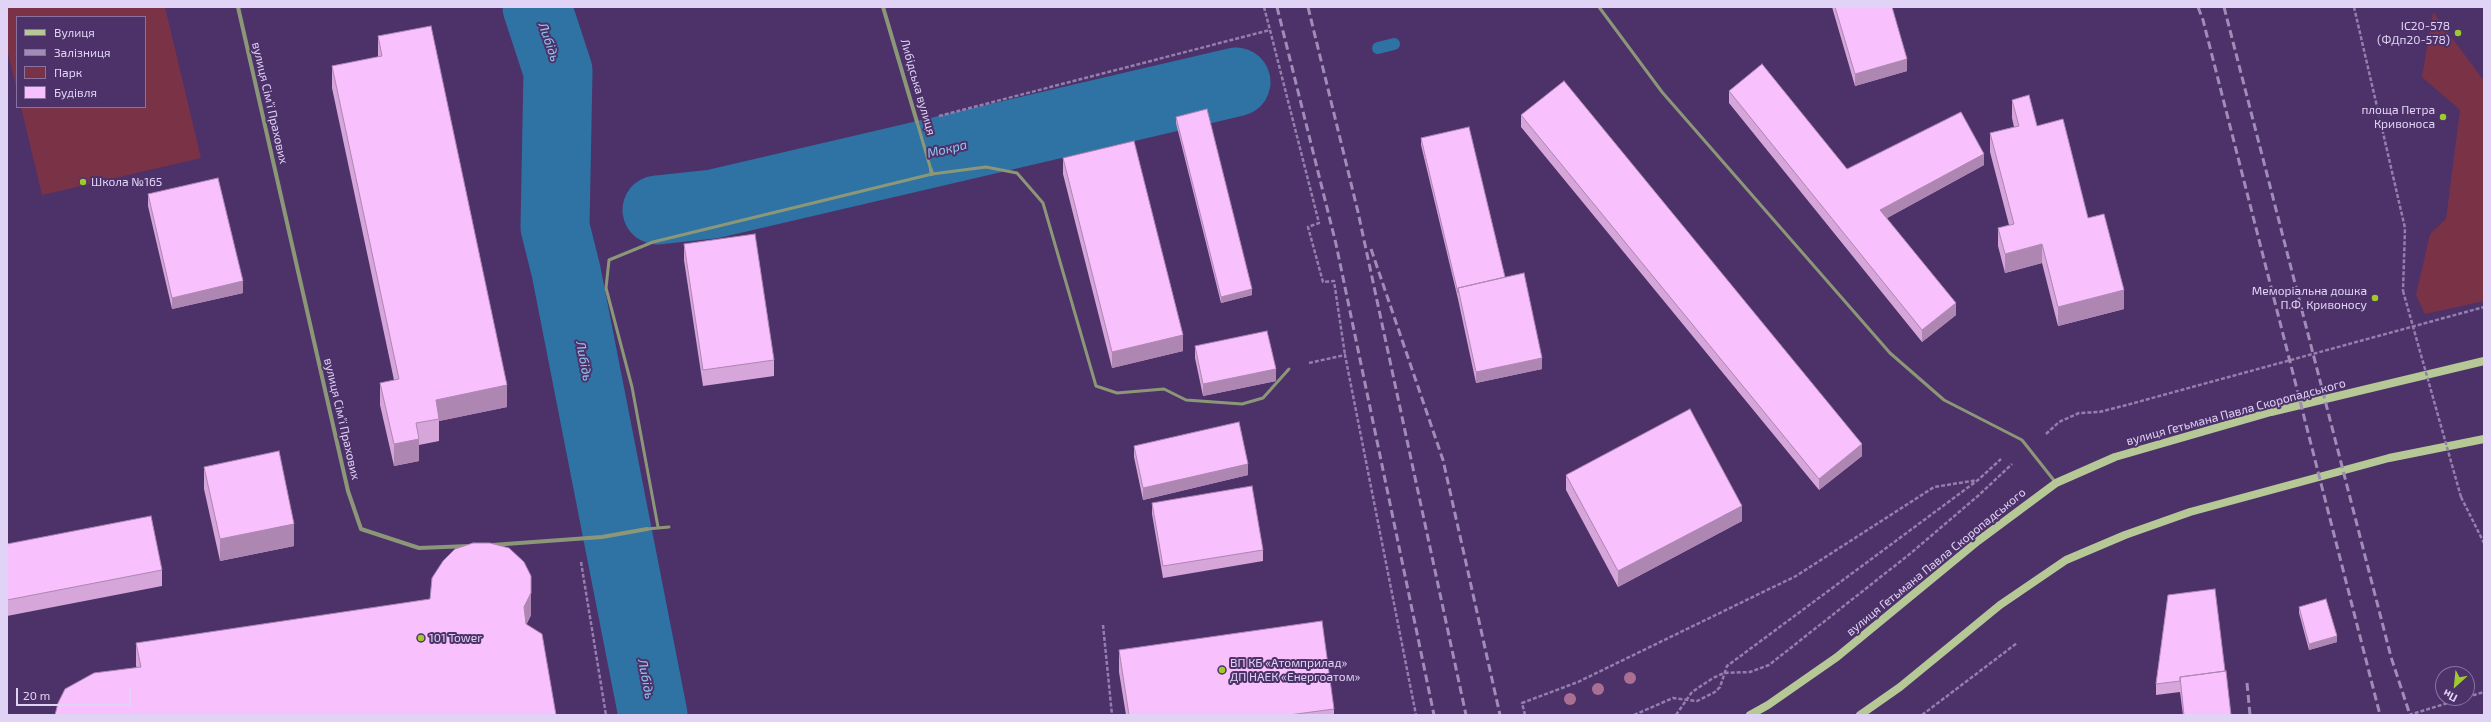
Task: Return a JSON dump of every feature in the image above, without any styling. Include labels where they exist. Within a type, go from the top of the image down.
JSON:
[{"type":"main road","name":"вулиця Гетьмана Павла Скоропадського","points":[[1750,715],[1768,705],[1837,657],[1978,540],[2056,483],[2115,458],[2271,412],[2484,361]]},
{"type":"main road","points":[[1860,715],[1900,687],[2000,605],[2066,560],[2125,535],[2190,512],[2389,458],[2484,439]]},
{"type":"street","name":"вулиця Сімʼї Прахових","points":[[238,7],[348,492],[361,529],[419,548],[474,546]]},
{"type":"street","name":"Либідська вулиця","points":[[883,7],[917,122]]},
{"type":"street","points":[[489,545],[602,537],[647,529]]},
{"type":"lane","points":[[1599,7],[1662,92],[1890,353],[1944,400],[2022,440],[2056,483]]},
{"type":"lane","name":"Либідська вулиця","points":[[917,122],[932,172]]},
{"type":"lane","points":[[658,527],[632,387],[606,288],[609,260],[653,242],[932,172],[986,167],[1017,174],[1043,202],[1096,386],[1117,393],[1164,389],[1186,400],[1242,404],[1263,398],[1289,369]]},
{"type":"lane","points":[[647,529],[669,526]]},
{"type":"path","points":[[1264,7],[1319,223],[1308,227],[1323,282],[1334,281],[1345,355],[1416,715]]},
{"type":"path","points":[[2354,7],[2405,228],[2404,290],[2461,497],[2484,544]]},
{"type":"path","points":[[917,122],[1270,30]]},
{"type":"path","points":[[1676,715],[1688,700],[1692,692],[1700,685],[1724,673],[1750,672],[1769,665],[1911,553],[1980,495],[2029,448],[2059,422],[2079,413],[2099,412],[2123,406],[2484,308]]},
{"type":"path","points":[[1289,369],[1345,355]]},
{"type":"path","points":[[1634,715],[1673,698],[1697,701],[1715,692],[1720,687],[1727,666],[1978,480],[2001,459]]},
{"type":"path","points":[[1525,715],[1522,703],[1578,682],[1796,576],[1934,487],[1978,480]]},
{"type":"path","points":[[584,580],[606,715]]},
{"type":"path","points":[[1103,625],[1112,715]]},
{"type":"path","points":[[1922,715],[2017,643]]},
{"type":"path","points":[[2409,715],[2438,706]]},
{"type":"green space","points":[[7,7],[165,7],[201,158],[42,195],[21,108],[146,108],[146,16],[16,16],[16,87],[7,49]]},
{"type":"green space","points":[[2433,12],[2484,81],[2484,301],[2425,314],[2416,295],[2430,234],[2446,219],[2460,110],[2422,77]]},
{"type":"green space","points":[[1191,65],[1181,80],[1195,91],[1237,80],[1247,110],[1017,161],[938,164],[924,120]]},
{"type":"building","points":[[1835,7],[1892,7],[1907,59],[1855,74]]},
{"type":"building","points":[[431,26],[507,385],[436,400],[439,419],[416,423],[419,439],[394,444],[380,383],[399,379],[332,66],[382,56],[378,36]]},
{"type":"building","points":[[1762,64],[1847,169],[1961,112],[1984,154],[1880,210],[1956,303],[1922,330],[1729,91]]},
{"type":"building","points":[[1564,81],[1862,444],[1819,479],[1521,115]]},
{"type":"building","points":[[2029,95],[2037,126],[2063,119],[2088,218],[2104,214],[2124,290],[2058,307],[2042,244],[2005,254],[1998,228],[2014,224],[1990,133],[2019,126],[2012,100]]},
{"type":"building","points":[[1207,109],[1252,289],[1221,297],[1176,117]]},
{"type":"building","points":[[1469,127],[1505,277],[1458,288],[1458,293],[1421,138]]},
{"type":"building","points":[[1134,141],[1183,335],[1112,352],[1063,158]]},
{"type":"building","points":[[218,178],[243,281],[172,298],[148,194]]},
{"type":"building","points":[[755,234],[774,360],[703,370],[684,244]]},
{"type":"building","points":[[1524,273],[1542,358],[1476,372],[1458,288]]},
{"type":"building","points":[[1267,331],[1276,369],[1203,384],[1195,346]]},
{"type":"building","points":[[1690,409],[1742,506],[1618,571],[1566,475]]},
{"type":"building","points":[[1239,422],[1248,464],[1143,488],[1134,446]]},
{"type":"building","points":[[279,451],[294,524],[220,539],[204,467]]},
{"type":"building","points":[[1252,486],[1263,550],[1163,566],[1152,503]]},
{"type":"building","points":[[151,516],[162,570],[7,600],[7,544]]},
{"type":"building","name":"101 Tower","points":[[473,543],[490,543],[509,548],[524,562],[531,576],[531,593],[524,607],[526,624],[542,634],[556,715],[55,715],[58,703],[65,689],[94,673],[141,667],[136,643],[430,599],[432,578],[443,561],[455,549]]},
{"type":"building","points":[[2215,589],[2225,671],[2180,677],[2180,681],[2156,684],[2168,595]]},
{"type":"building","points":[[2326,599],[2337,636],[2309,644],[2299,607]]},
{"type":"building","points":[[1322,621],[1334,709],[1289,715],[1129,715],[1119,650]]},
{"type":"building","points":[[2226,671],[2231,715],[2184,715],[2180,677]]},
{"type":"waterway","name":"Либідь","points":[[537,7],[558,71],[555,227],[566,271],[653,715]]},
{"type":"waterway","name":"Мокра","points":[[1378,48],[1394,44]]},
{"type":"waterway","name":"Мокра","points":[[657,210],[713,204],[1236,82]]},
{"type":"railway","points":[[1277,7],[1336,244],[1434,715]]},
{"type":"railway","points":[[1308,7],[1358,212],[1466,715]]},
{"type":"railway","points":[[2198,7],[2203,20],[2380,715]]},
{"type":"railway","points":[[2224,7],[2391,657],[2410,715]]},
{"type":"railway","points":[[1371,249],[1443,460],[1500,715]]},
{"type":"railway","points":[[2247,683],[2250,715]]},
{"type":"place","name":"ІС20-578 (ФДп20-578)","points":[[2458,33]]},
{"type":"place","name":"площа Петра Кривоноса","points":[[2443,117]]},
{"type":"place","name":"Школа №165","points":[[83,182]]},
{"type":"place","name":"Меморіальна дошка П.Ф. Кривоносу","points":[[2375,298]]},
{"type":"place","name":"101 Tower","points":[[421,638]]},
{"type":"place","name":"ВП КБ «Атомприлад» ДП НАЕК «Енергоатом»","points":[[1222,670]]}]
